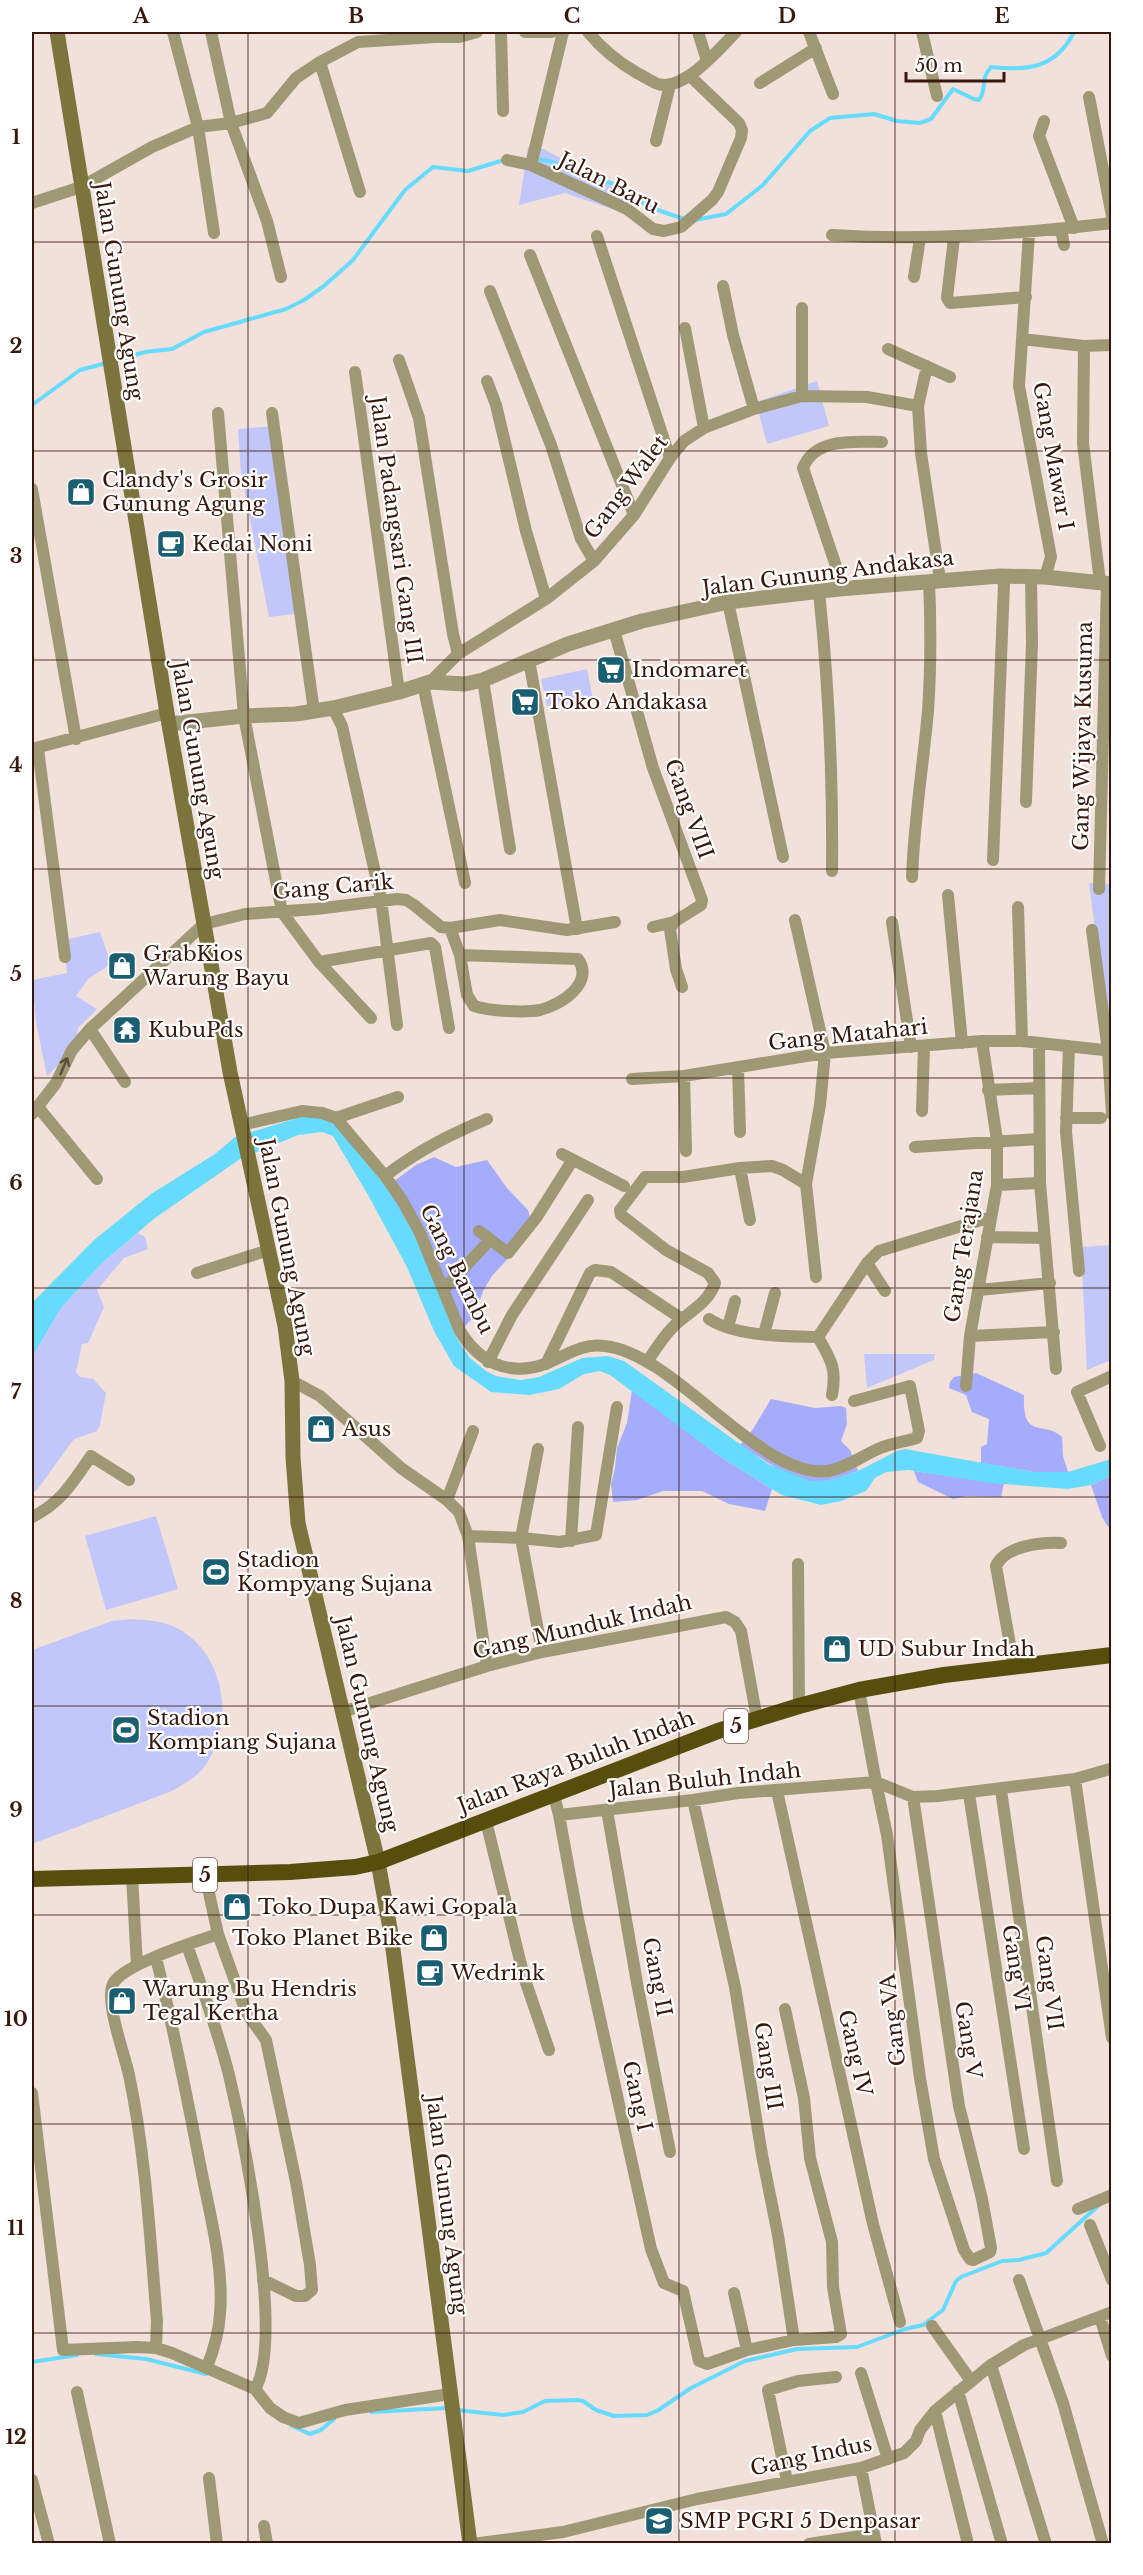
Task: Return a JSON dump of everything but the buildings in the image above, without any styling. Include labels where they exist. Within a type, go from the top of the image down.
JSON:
[{"type":"highway","name":"Jalan Raya Buluh Indah","points":[[378,1862],[555,1796],[718,1731],[799,1706],[859,1690],[944,1675],[1112,1655]]},
{"type":"highway","name":"5","points":[[32,1879],[332,1869],[378,1862]]},
{"type":"main road","name":"Jalan Gunung Agung","points":[[57,32],[168,718],[204,924],[241,1127],[285,1326],[292,1382],[293,1457],[298,1523],[378,1862],[391,1934],[471,2544]]},
{"type":"street","points":[[173,32],[198,127],[214,233]]},
{"type":"street","points":[[211,32],[231,123],[267,221],[281,277]]},
{"type":"street","points":[[32,203],[81,187],[152,147],[198,127],[231,123],[267,113],[296,78],[357,37],[435,34],[459,37],[477,32]]},
{"type":"street","points":[[501,32],[503,111]]},
{"type":"street","points":[[525,32],[552,32]]},
{"type":"street","points":[[531,165],[563,32]]},
{"type":"street","points":[[588,32],[601,47],[625,66],[658,84],[670,85],[690,76],[736,32]]},
{"type":"street","points":[[698,32],[707,61]]},
{"type":"street","points":[[809,32],[833,94]]},
{"type":"street","points":[[922,32],[937,96]]},
{"type":"street","points":[[760,83],[816,48]]},
{"type":"street","points":[[320,62],[360,192]]},
{"type":"street","name":"Jalan Baru","points":[[507,160],[531,165],[627,209],[653,229],[664,231],[681,227],[718,192],[741,138],[742,130],[739,123],[690,76]]},
{"type":"street","points":[[656,141],[670,85]]},
{"type":"street","points":[[1089,97],[1112,216]]},
{"type":"street","points":[[1044,121],[1039,136],[1067,229],[1064,245]]},
{"type":"street","points":[[832,235],[954,238],[1112,224]]},
{"type":"street","name":"Gang Mawar I","points":[[1026,802],[1032,643],[1038,577],[1051,557],[1019,386],[1029,233]]},
{"type":"street","points":[[597,236],[670,458]]},
{"type":"street","points":[[914,277],[920,238]]},
{"type":"street","points":[[954,238],[947,297],[950,303],[1026,297]]},
{"type":"street","points":[[530,255],[634,515]]},
{"type":"street","points":[[723,286],[733,335],[754,409]]},
{"type":"street","points":[[490,291],[551,445],[581,539],[594,561]]},
{"type":"street","points":[[801,308],[802,396]]},
{"type":"street","points":[[685,328],[704,428]]},
{"type":"street","points":[[1022,339],[1084,346],[1112,345]]},
{"type":"street","name":"Gang Wijaya Kusuma","points":[[1084,346],[1083,443],[1106,583],[1099,889]]},
{"type":"street","points":[[888,350],[950,377]]},
{"type":"street","points":[[399,360],[419,418],[458,654]]},
{"type":"street","points":[[912,877],[916,804],[928,712],[935,580],[918,406],[927,366]]},
{"type":"street","name":"Jalan Padangsari Gang III","points":[[355,372],[399,692]]},
{"type":"street","points":[[487,381],[496,405],[526,531],[546,599]]},
{"type":"street","name":"Gang Walet","points":[[427,683],[458,654],[546,599],[594,561],[634,515],[670,458],[684,441],[704,428],[754,409],[802,396],[867,397],[918,406]]},
{"type":"street","points":[[218,413],[244,716],[282,912],[319,962],[371,1018]]},
{"type":"street","points":[[272,413],[314,711]]},
{"type":"street","points":[[839,589],[839,575],[803,468],[806,460],[832,444],[882,442]]},
{"type":"street","points":[[32,489],[76,739]]},
{"type":"street","name":"Jalan Gunung Andakasa","points":[[168,718],[314,711],[399,692],[427,683],[465,684],[483,680],[547,651],[614,630],[728,602],[935,580],[1002,580],[1038,577],[1106,583]]},
{"type":"street","points":[[993,860],[1002,580]]},
{"type":"street","points":[[819,592],[830,696],[833,790],[832,871]]},
{"type":"street","points":[[728,602],[783,857]]},
{"type":"street","name":"Gang VIII","points":[[614,630],[653,768],[702,900],[702,905],[674,922]]},
{"type":"street","points":[[529,660],[577,929]]},
{"type":"street","points":[[483,680],[510,849]]},
{"type":"street","points":[[427,683],[465,883]]},
{"type":"street","points":[[333,708],[342,726],[381,899],[396,1025]]},
{"type":"street","points":[[65,957],[35,749],[168,718]]},
{"type":"street","points":[[948,895],[962,1043]]},
{"type":"street","name":"Gang Carik","points":[[204,924],[245,914],[316,909],[381,899],[406,900],[436,924],[450,928]]},
{"type":"street","points":[[1018,908],[1022,1041]]},
{"type":"street","points":[[460,955],[580,960],[582,982],[578,988],[555,1004],[540,1010],[526,1011],[474,1006],[467,995],[460,955],[450,928],[500,920],[554,929],[577,929],[615,922]]},
{"type":"street","points":[[795,920],[825,1053],[820,1105],[806,1184],[816,1277]]},
{"type":"street","points":[[653,927],[674,922]]},
{"type":"street","points":[[674,922],[670,929],[676,969],[682,987]]},
{"type":"street","points":[[892,922],[918,1047],[922,1111]]},
{"type":"street","points":[[97,1179],[34,1111],[57,1083],[72,1050],[90,1029],[204,924]]},
{"type":"street","points":[[1066,1118],[1106,1116],[1110,1051],[1092,930]]},
{"type":"street","points":[[319,962],[433,944],[449,1028]]},
{"type":"street","points":[[90,1029],[125,1082]]},
{"type":"street","name":"Gang Matahari","points":[[632,1079],[684,1076],[825,1053],[982,1041],[1022,1041],[1110,1051]]},
{"type":"street","name":"Gang Terajana","points":[[966,1386],[970,1336],[997,1185],[997,1140],[982,1041]]},
{"type":"street","points":[[1039,1043],[1040,1183],[1056,1369]]},
{"type":"street","points":[[1069,1046],[1066,1118],[1079,1271]]},
{"type":"street","points":[[738,1068],[741,1132]]},
{"type":"street","points":[[684,1076],[686,1151]]},
{"type":"street","points":[[988,1089],[1039,1088]]},
{"type":"street","points":[[241,1127],[302,1111],[322,1113],[336,1118],[398,1096]]},
{"type":"street","name":"Gang Bambu","points":[[336,1118],[385,1176],[402,1200],[420,1233],[451,1311],[468,1344],[488,1362],[516,1369],[546,1364],[578,1348],[595,1345],[608,1346],[647,1362],[759,1445],[783,1460],[806,1469],[826,1471],[840,1468],[893,1443],[917,1438],[918,1425],[910,1386],[854,1401]]},
{"type":"street","points":[[385,1176],[415,1153],[441,1138],[488,1119]]},
{"type":"street","points":[[915,1147],[1039,1139]]},
{"type":"street","points":[[479,1231],[508,1253],[536,1218],[567,1157],[624,1186]]},
{"type":"street","points":[[647,1362],[665,1335],[682,1319],[699,1308],[715,1286],[714,1279],[708,1273],[666,1250],[621,1215],[620,1210],[645,1177],[683,1177],[727,1172],[740,1168],[777,1167],[806,1184]]},
{"type":"street","points":[[740,1168],[750,1220]]},
{"type":"street","points":[[997,1185],[1040,1183]]},
{"type":"street","points":[[488,1362],[512,1315],[588,1200]]},
{"type":"street","points":[[818,1337],[867,1263],[879,1251],[991,1217]]},
{"type":"street","points":[[987,1237],[1044,1238]]},
{"type":"street","points":[[444,1289],[490,1240]]},
{"type":"street","points":[[197,1273],[268,1250]]},
{"type":"street","points":[[867,1263],[885,1291]]},
{"type":"street","points":[[546,1364],[590,1273],[595,1270],[611,1272],[682,1319]]},
{"type":"street","points":[[979,1290],[1050,1283]]},
{"type":"street","points":[[764,1334],[775,1293]]},
{"type":"street","points":[[728,1327],[735,1301]]},
{"type":"street","points":[[709,1319],[728,1327],[764,1334],[818,1337]]},
{"type":"street","points":[[970,1336],[1054,1332]]},
{"type":"street","points":[[818,1337],[833,1364],[835,1376],[832,1395]]},
{"type":"street","points":[[1100,1446],[1077,1392],[1112,1376]]},
{"type":"street","points":[[292,1382],[320,1396],[401,1468],[447,1500],[459,1512],[468,1536],[487,1666]]},
{"type":"street","points":[[468,1536],[560,1542],[596,1535],[617,1407]]},
{"type":"street","points":[[571,1541],[578,1427]]},
{"type":"street","points":[[447,1500],[473,1431]]},
{"type":"street","points":[[538,1449],[521,1538],[542,1652]]},
{"type":"street","points":[[32,1517],[51,1507],[66,1494],[91,1456],[129,1480]]},
{"type":"street","points":[[1014,1667],[996,1566],[1003,1556],[1010,1552],[1042,1544],[1061,1543]]},
{"type":"street","points":[[798,1564],[799,1706]]},
{"type":"street","name":"Gang Munduk Indah","points":[[342,1712],[487,1666],[542,1652],[726,1617],[735,1622],[741,1631],[757,1719]]},
{"type":"street","points":[[859,1690],[876,1782]]},
{"type":"street","name":"Jalan Buluh Indah","points":[[559,1815],[738,1793],[876,1782],[913,1797],[969,1794],[1075,1779],[1110,1769]]},
{"type":"street","points":[[1075,1779],[1112,2038]]},
{"type":"street","name":"Gang VA","points":[[876,1782],[887,1835],[920,2078],[934,2159],[964,2250]]},
{"type":"street","name":"Gang VII","points":[[1001,1790],[1057,2181]]},
{"type":"street","name":"Gang IV","points":[[777,1791],[873,2224],[900,2322]]},
{"type":"street","name":"Gang VI","points":[[969,1794],[1024,2149]]},
{"type":"street","points":[[555,1796],[559,1815]]},
{"type":"street","name":"Gang V","points":[[913,1797],[959,2106],[992,2248],[990,2252],[973,2260],[969,2259],[964,2250]]},
{"type":"street","name":"Gang III","points":[[693,1800],[735,1987],[794,2340]]},
{"type":"street","name":"Gang II","points":[[607,1810],[637,1983],[670,2152]]},
{"type":"street","name":"Gang I","points":[[559,1815],[581,1930],[651,2249],[664,2283],[683,2291],[699,2361],[707,2364],[747,2350]]},
{"type":"street","points":[[486,1821],[524,1977],[549,2050]]},
{"type":"street","points":[[205,1875],[218,1934],[246,2012],[266,2040],[296,2182],[312,2290],[305,2296],[296,2296],[264,2280]]},
{"type":"street","points":[[132,1876],[137,1965]]},
{"type":"street","points":[[156,2348],[157,2321],[146,2185],[129,2077],[111,2002],[115,1980],[137,1965],[218,1934]]},
{"type":"street","points":[[187,1945],[229,2075],[247,2168],[264,2280],[266,2330],[262,2367],[255,2389]]},
{"type":"street","points":[[156,1958],[174,2030],[212,2222],[217,2261],[220,2314],[217,2340],[207,2367]]},
{"type":"street","points":[[734,2293],[747,2350],[794,2340],[836,2337],[842,2331],[833,2287],[832,2242],[810,2158],[804,2098],[785,2009]]},
{"type":"street","points":[[32,2093],[63,2350],[156,2348],[207,2367],[255,2389],[270,2408],[283,2417],[299,2423],[345,2410],[451,2399]]},
{"type":"street","points":[[1078,2209],[1112,2195]]},
{"type":"street","points":[[1090,2225],[1112,2280]]},
{"type":"street","points":[[1019,2280],[1063,2403],[1103,2544]]},
{"type":"street","name":"Gang Indus","points":[[471,2544],[563,2532],[698,2499],[861,2468],[888,2459],[904,2453],[911,2447],[935,2411],[991,2365],[1024,2345],[1112,2312]]},
{"type":"street","points":[[1100,2317],[1112,2356]]},
{"type":"street","points":[[932,2326],[971,2381]]},
{"type":"street","points":[[991,2365],[1046,2544]]},
{"type":"street","points":[[861,2373],[888,2459]]},
{"type":"street","points":[[787,2481],[768,2390],[798,2381],[836,2377]]},
{"type":"street","points":[[958,2391],[1002,2544]]},
{"type":"street","points":[[77,2392],[110,2544]]},
{"type":"street","points":[[935,2411],[968,2544]]},
{"type":"street","points":[[809,2544],[875,2539],[861,2468]]},
{"type":"street","points":[[209,2478],[217,2544]]},
{"type":"street","points":[[32,2480],[49,2544]]},
{"type":"street","points":[[264,2526],[267,2544]]},
{"type":"shaded area","points":[[528,147],[544,149],[612,187],[647,221],[565,193],[519,205]]},
{"type":"shaded area","points":[[817,381],[829,426],[767,444],[756,402]]},
{"type":"shaded area","points":[[274,426],[303,613],[269,617],[241,473],[238,429]]},
{"type":"shaded area","points":[[587,669],[593,700],[547,706],[541,679]]},
{"type":"shaded area","points":[[1089,883],[1111,884],[1111,1038],[1109,1037]]},
{"type":"shaded area","points":[[100,932],[111,964],[88,979],[76,996],[97,1009],[78,1028],[75,1049],[47,1076],[36,1022],[32,980],[67,973],[64,940]]},
{"type":"shaded area","points":[[304,1116],[328,1119],[344,1134],[386,1187],[418,1240],[456,1337],[470,1358],[496,1376],[521,1380],[539,1377],[582,1358],[608,1356],[624,1361],[768,1464],[810,1481],[831,1480],[858,1471],[905,1449],[1034,1472],[1068,1472],[1111,1459],[1111,1476],[1091,1485],[1068,1489],[991,1483],[908,1470],[886,1472],[875,1478],[866,1491],[841,1501],[821,1505],[782,1495],[772,1489],[719,1456],[610,1375],[600,1371],[584,1374],[559,1389],[530,1395],[491,1392],[454,1366],[434,1331],[407,1267],[368,1195],[333,1136],[322,1132],[298,1135],[240,1159],[155,1218],[101,1264],[61,1308],[32,1357],[32,1303],[94,1240],[151,1194],[215,1154],[235,1137]]},
{"type":"shaded area","points":[[434,1157],[456,1167],[487,1160],[507,1188],[528,1210],[531,1221],[527,1238],[492,1276],[483,1291],[475,1315],[456,1337],[446,1310],[386,1187],[416,1165]]},
{"type":"shaded area","points":[[138,1233],[145,1237],[148,1249],[124,1258],[97,1290],[104,1307],[88,1343],[82,1344],[76,1372],[80,1377],[93,1379],[106,1393],[100,1425],[97,1431],[74,1439],[37,1490],[32,1493],[34,1454],[32,1357],[61,1308],[101,1264]]},
{"type":"shaded area","points":[[1111,1245],[1111,1360],[1087,1370],[1081,1247]]},
{"type":"shaded area","points":[[864,1354],[935,1354],[934,1360],[867,1388]]},
{"type":"shaded area","points":[[976,1373],[1024,1395],[1024,1409],[1030,1424],[1055,1432],[1062,1437],[1063,1456],[1068,1472],[1034,1472],[981,1463],[981,1447],[987,1444],[989,1419],[972,1412],[966,1395],[949,1388],[954,1377]]},
{"type":"shaded area","points":[[632,1390],[719,1456],[772,1489],[765,1511],[729,1504],[702,1491],[663,1491],[637,1500],[613,1502],[611,1484],[617,1448],[627,1423]]},
{"type":"shaded area","points":[[771,1399],[815,1408],[841,1406],[846,1408],[847,1424],[841,1441],[850,1450],[858,1471],[827,1481],[807,1480],[777,1468],[740,1445],[753,1429]]},
{"type":"shaded area","points":[[914,1471],[1004,1484],[1001,1497],[967,1496],[953,1499],[918,1482]]},
{"type":"shaded area","points":[[1111,1476],[1111,1527],[1108,1527],[1102,1517],[1091,1485]]},
{"type":"shaded area","points":[[156,1516],[178,1589],[106,1610],[85,1536]]},
{"type":"shaded area","name":"Stadion Kompiang Sujana","points":[[132,1619],[161,1622],[177,1628],[193,1639],[206,1654],[221,1691],[220,1730],[215,1749],[198,1774],[172,1791],[32,1844],[32,1650],[112,1621]]},
{"type":"waterway","points":[[695,220],[726,214],[763,185],[810,131],[830,118],[874,114],[897,121],[920,123],[931,119],[953,89],[979,100],[985,76],[991,67],[1029,67],[1050,60],[1067,44],[1074,32]]},
{"type":"waterway","points":[[535,159],[549,161],[619,186],[650,207],[685,219]]},
{"type":"waterway","points":[[114,361],[145,352],[172,349],[204,332],[286,309],[304,300],[324,286],[353,260],[405,190],[433,167],[468,171],[504,160]]},
{"type":"waterway","points":[[32,405],[80,370],[107,363]]},
{"type":"waterway","points":[[457,2410],[503,2415],[523,2412],[545,2401],[577,2400],[614,2416],[647,2415],[657,2411],[691,2388],[745,2361],[797,2349],[857,2347],[905,2329],[923,2325],[943,2310],[956,2281],[961,2277],[1002,2261],[1019,2260],[1046,2253],[1098,2206]]},
{"type":"waterway","points":[[96,2354],[146,2359],[206,2374]]},
{"type":"waterway","points":[[32,2362],[77,2355]]},
{"type":"waterway","points":[[371,2412],[447,2408]]},
{"type":"waterway","points":[[292,2426],[310,2434],[321,2430],[334,2419]]},
{"type":"place","name":"Clandy's Grosir Gunung Agung","points":[[81,492]]},
{"type":"place","name":"Kedai Noni","points":[[171,544]]},
{"type":"place","name":"Indomaret","points":[[611,670]]},
{"type":"place","name":"Toko Andakasa","points":[[525,702]]},
{"type":"place","name":"GrabKios Warung Bayu","points":[[122,966]]},
{"type":"place","name":"KubuPds","points":[[127,1030]]},
{"type":"place","name":"Asus","points":[[321,1429]]},
{"type":"place","name":"Stadion Kompyang Sujana","points":[[216,1572]]},
{"type":"place","name":"UD Subur Indah","points":[[837,1649]]},
{"type":"place","name":"Stadion Kompiang Sujana","points":[[126,1730]]},
{"type":"place","name":"Toko Dupa Kawi Gopala","points":[[237,1907]]},
{"type":"place","name":"Toko Planet Bike","points":[[434,1938]]},
{"type":"place","name":"Wedrink","points":[[430,1973]]},
{"type":"place","name":"Warung Bu Hendris Tegal Kertha","points":[[122,2001]]},
{"type":"place","name":"SMP PGRI 5 Denpasar","points":[[659,2521]]}]
